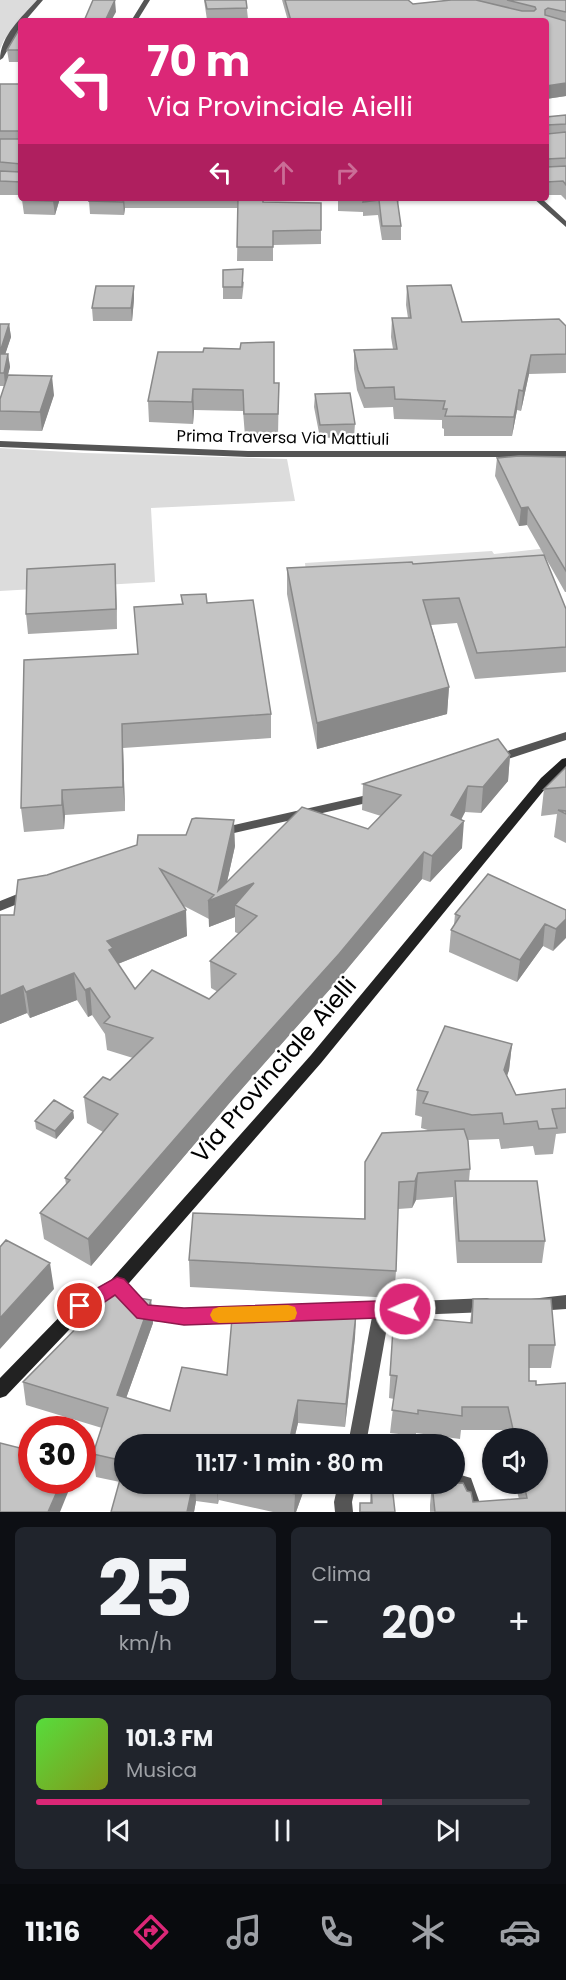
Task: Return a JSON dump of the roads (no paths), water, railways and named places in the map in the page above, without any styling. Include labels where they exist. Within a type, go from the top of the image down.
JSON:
[{"type":"street","points":[[25,18],[40,0]]},
{"type":"street","points":[[136,18],[147,0]]},
{"type":"street","points":[[0,58],[11,35],[18,27]]},
{"type":"street","points":[[540,201],[566,225]]},
{"type":"street","name":"Prima Traversa Via Mattiuli","points":[[0,444],[248,454],[566,454]]},
{"type":"street","points":[[479,764],[566,736]]},
{"type":"street","name":"Via Provinciale Aielli","points":[[0,1390],[80,1306],[117,1285],[316,1059],[544,781],[566,762]]},
{"type":"street","points":[[211,835],[392,792]]},
{"type":"street","points":[[0,906],[44,888]]},
{"type":"street","points":[[117,1285],[143,1312],[184,1317],[265,1314]]},
{"type":"street","points":[[312,1312],[566,1302]]},
{"type":"street","points":[[359,1434],[382,1310]]},
{"type":"street","points":[[465,1484],[474,1512]]},
{"type":"street","points":[[344,1512],[345,1494]]}]
